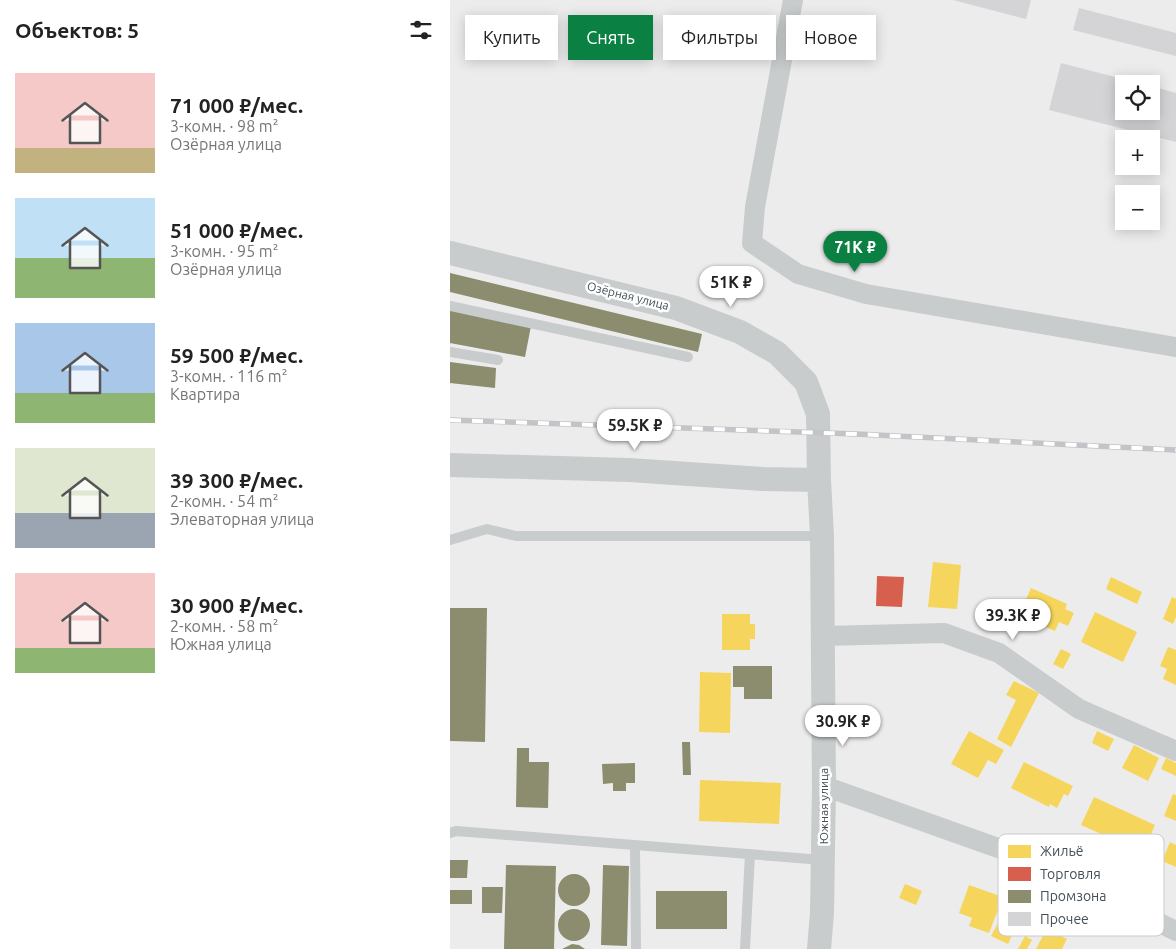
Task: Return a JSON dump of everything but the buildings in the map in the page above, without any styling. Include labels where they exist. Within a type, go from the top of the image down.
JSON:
[{"type":"street","points":[[793,0],[755,207],[752,243],[798,274],[866,294],[1175,348]]},
{"type":"street","name":"Озёрная улица","points":[[450,253],[676,308],[740,332],[777,353],[806,382],[818,414],[822,539]]},
{"type":"street","points":[[450,465],[629,470],[762,479],[819,480]]},
{"type":"street","name":"Южная улица","points":[[819,949],[822,913],[824,786],[822,539]]},
{"type":"street","points":[[823,636],[944,633],[999,653],[1079,709],[1176,751]]},
{"type":"street","points":[[824,786],[998,848]]},
{"type":"street","points":[[1164,925],[1176,931]]},
{"type":"lane","points":[[450,306],[688,357]]},
{"type":"lane","points":[[450,352],[498,360]]},
{"type":"lane","points":[[450,540],[487,529],[516,536],[822,539]]},
{"type":"lane","points":[[450,832],[823,860]]},
{"type":"lane","points":[[635,845],[636,949]]},
{"type":"lane","points":[[744,949],[750,854]]},
{"type":"railway","points":[[450,420],[856,434],[1176,450]]}]
